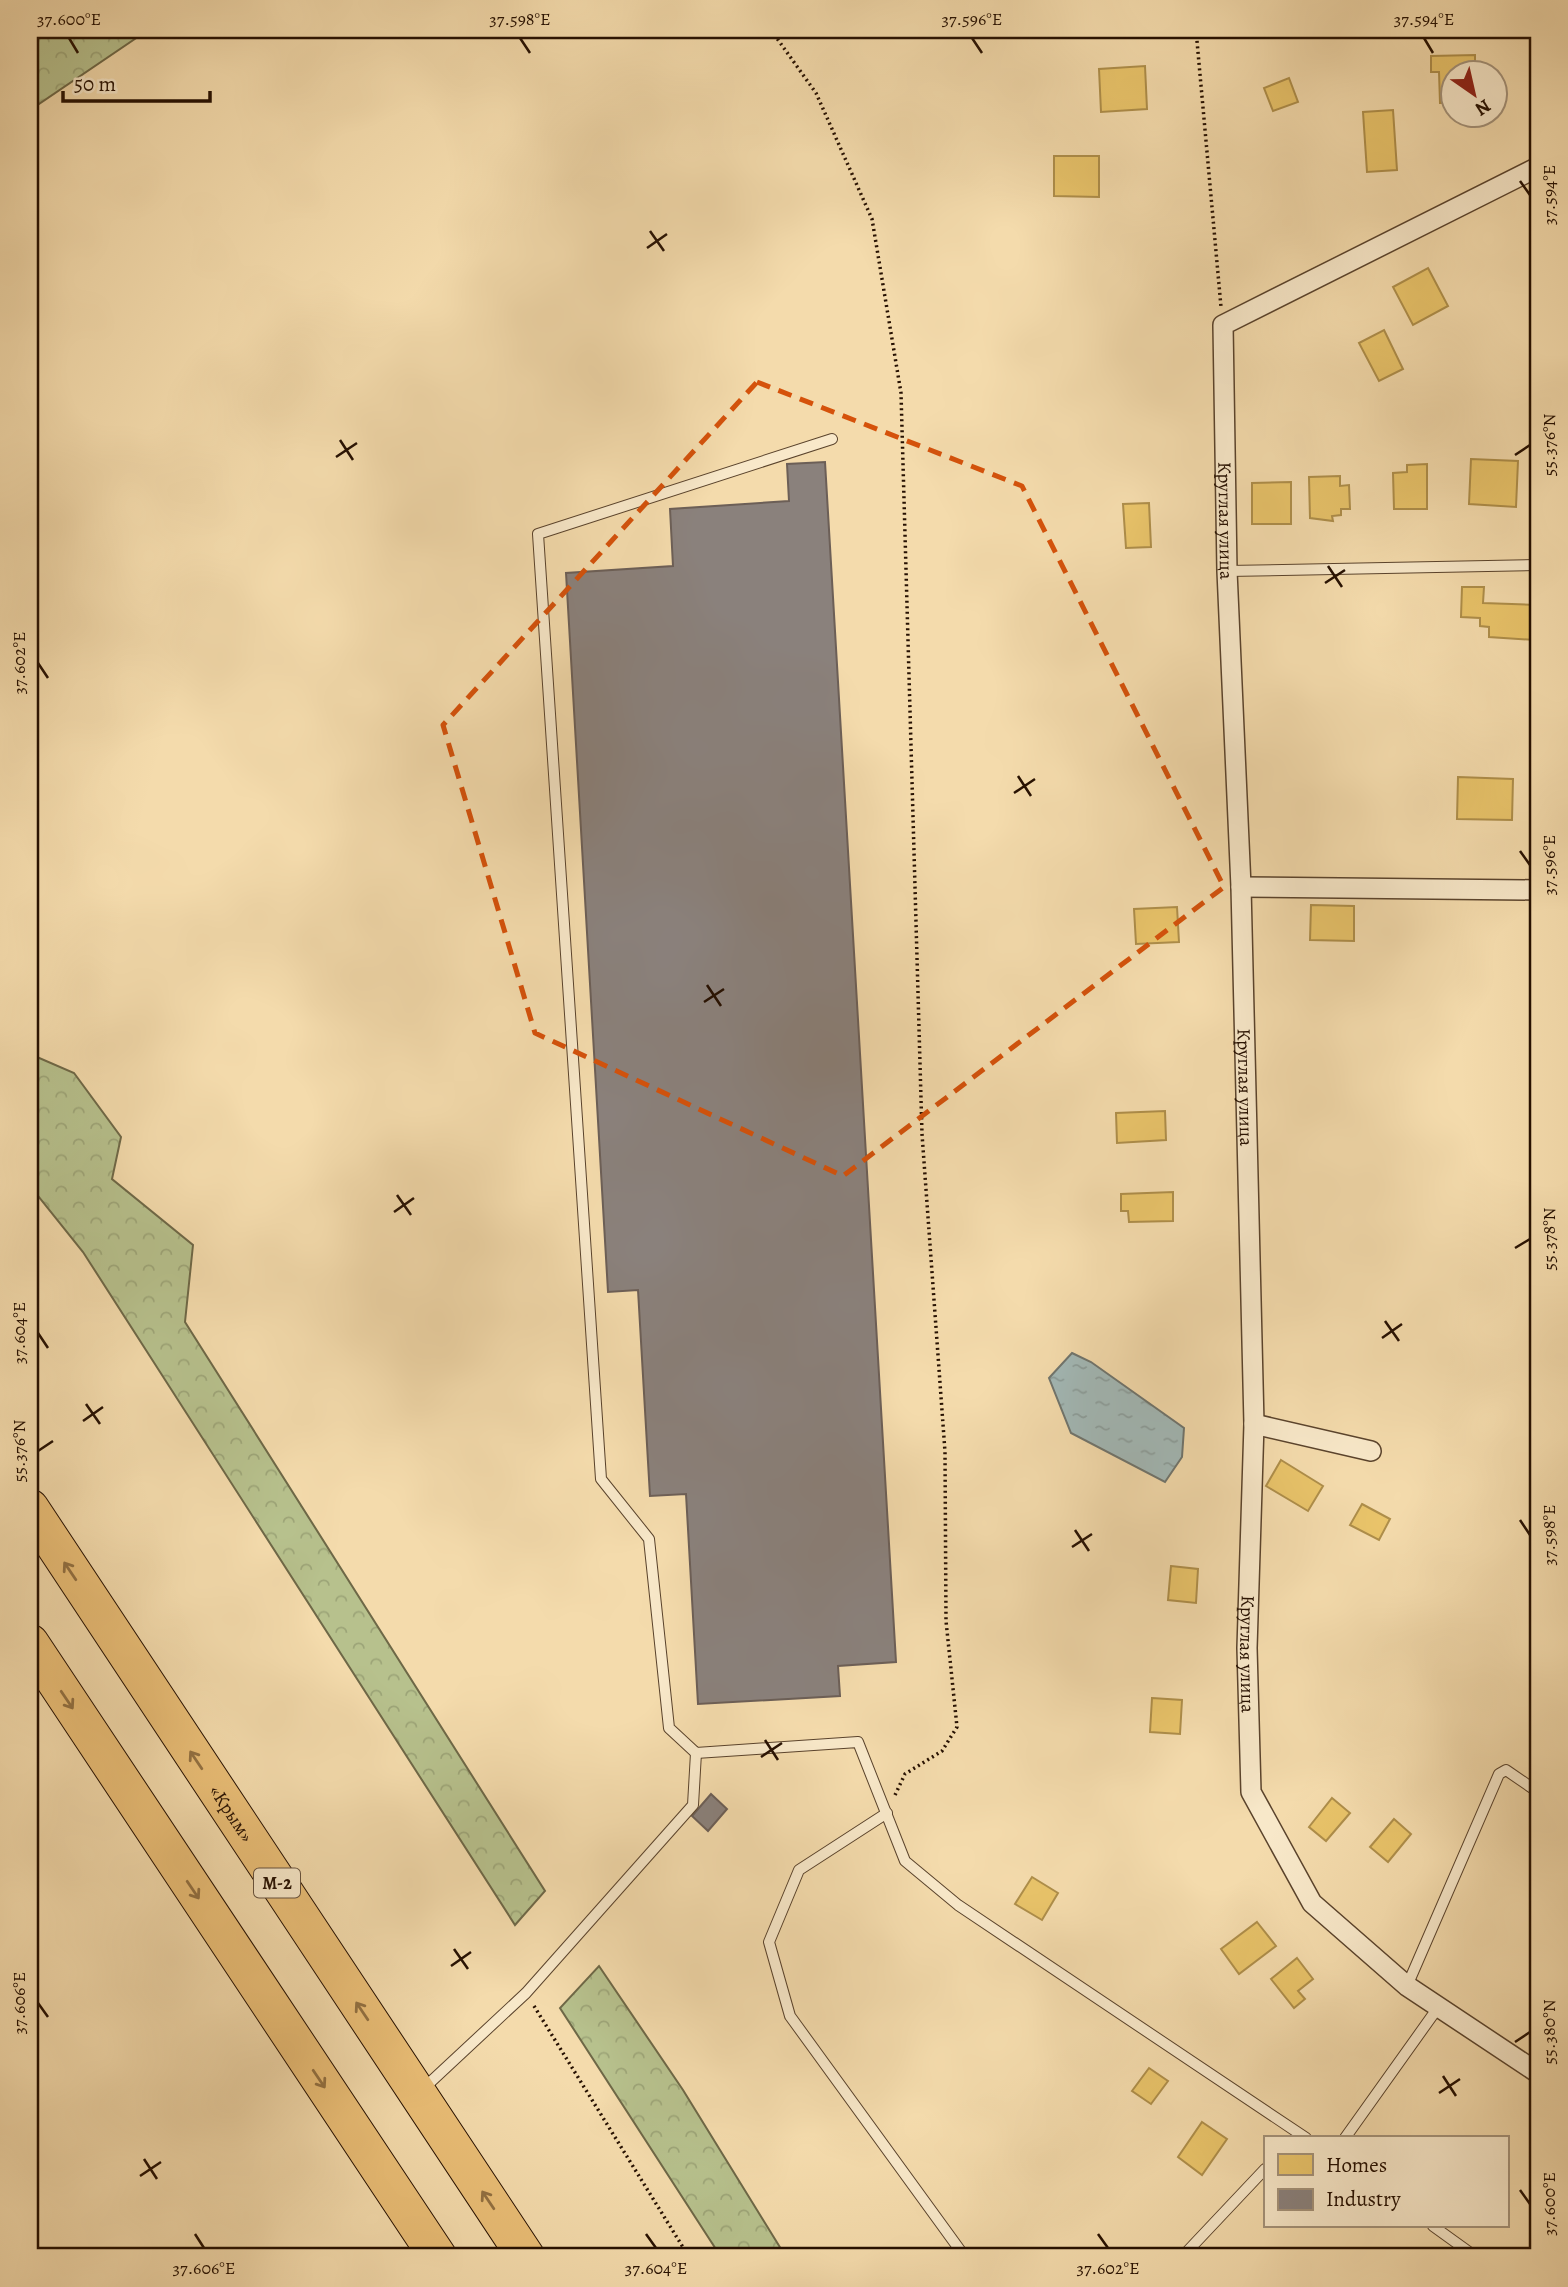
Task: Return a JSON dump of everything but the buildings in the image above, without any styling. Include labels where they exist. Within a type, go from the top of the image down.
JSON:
[{"type":"highway","name":"«Крым»","points":[[30,1508],[526,2257]]},
{"type":"highway","points":[[30,1643],[438,2257]]},
{"type":"street","points":[[1223,325],[1538,167]]},
{"type":"street","name":"Круглая улица","points":[[1223,325],[1227,571],[1241,887],[1254,1424],[1247,1648],[1251,1791],[1312,1903],[1406,1986],[1437,2009],[1538,2073]]},
{"type":"street","points":[[1241,887],[1538,890]]},
{"type":"street","points":[[1254,1424],[1371,1451]]},
{"type":"lane","points":[[832,439],[538,534],[601,1479],[649,1539],[669,1728],[696,1753],[858,1742],[905,1861],[958,1905],[1298,2136]]},
{"type":"lane","points":[[1227,571],[1538,565]]},
{"type":"lane","points":[[418,2094],[526,1993],[693,1805],[696,1753]]},
{"type":"lane","points":[[1406,1986],[1499,1774],[1506,1770],[1538,1792]]},
{"type":"lane","points":[[887,1813],[799,1870],[769,1942],[790,2016],[965,2257]]},
{"type":"lane","points":[[1347,2136],[1437,2009]]},
{"type":"lane","points":[[1182,2257],[1264,2170]]},
{"type":"lane","points":[[1436,2228],[1476,2257]]},
{"type":"path","points":[[771,30],[816,93],[872,219],[901,393],[922,1134],[945,1452],[946,1621],[957,1727],[942,1751],[905,1774],[887,1813]]},
{"type":"path","points":[[1196,30],[1223,325]]},
{"type":"path","points":[[526,1993],[690,2257]]},
{"type":"highlighted area","points":[[757,382],[1022,486],[1224,887],[843,1176],[535,1033],[443,725]]},
{"type":"green space","points":[[30,30],[148,30],[30,110]]},
{"type":"green space","points":[[30,1054],[74,1073],[121,1137],[112,1179],[193,1245],[185,1322],[545,1891],[515,1925],[83,1252],[30,1186]]},
{"type":"green space","points":[[599,1966],[683,2090],[786,2257],[721,2257],[560,2008]]},
{"type":"water","points":[[1072,1353],[1091,1362],[1184,1428],[1182,1457],[1165,1482],[1071,1433],[1049,1378]]}]
